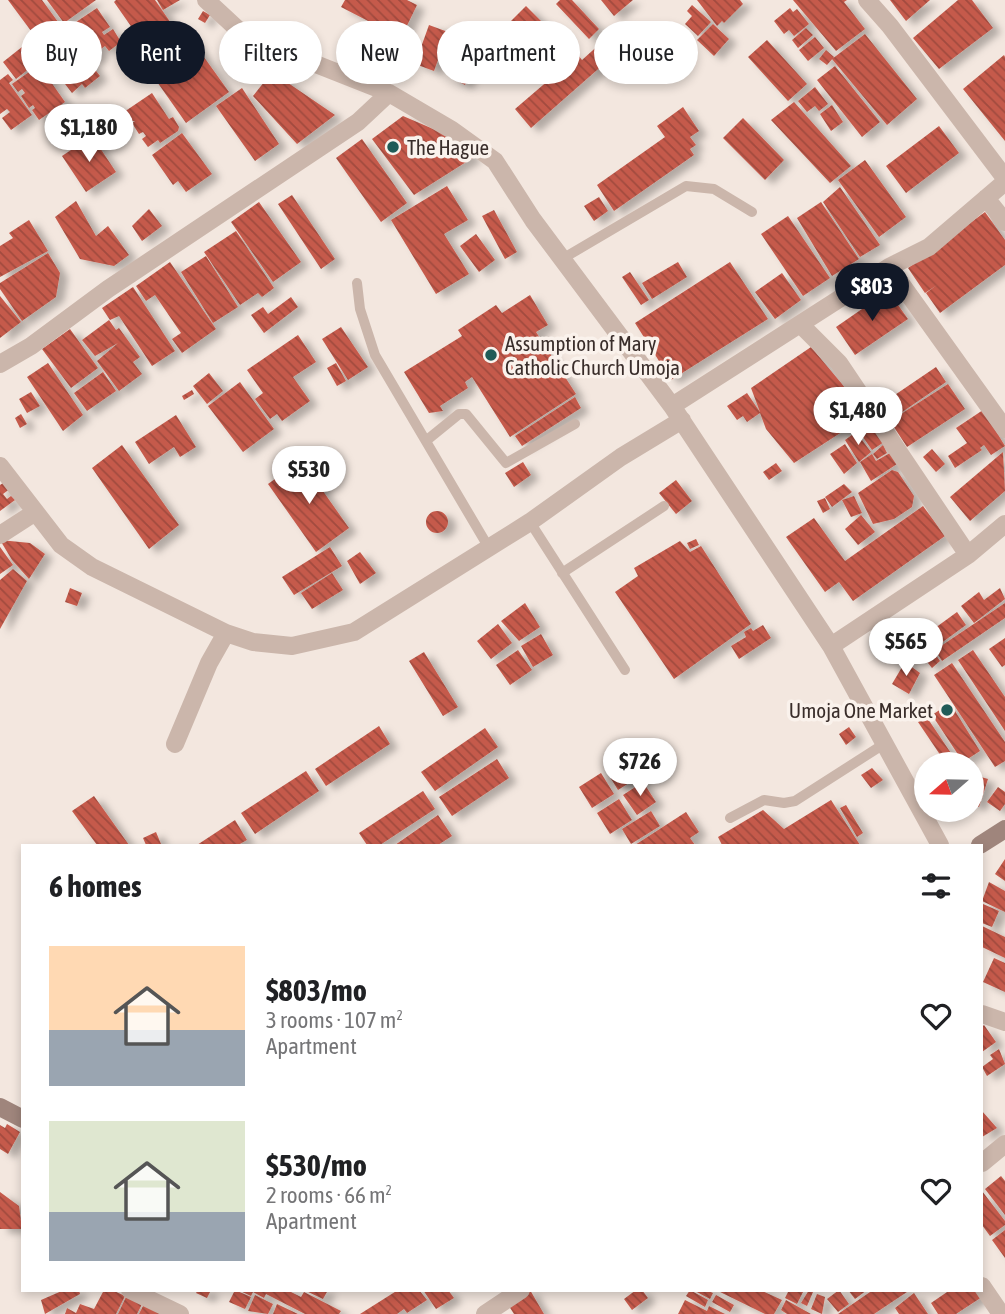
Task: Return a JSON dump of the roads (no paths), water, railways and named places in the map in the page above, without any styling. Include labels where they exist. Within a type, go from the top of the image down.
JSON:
[{"type":"street","points":[[206,0],[245,36],[388,93],[452,130],[495,161],[562,259],[677,413],[831,646],[939,844]]},
{"type":"street","points":[[0,466],[61,545],[92,567],[226,633],[253,642],[292,646],[354,632],[530,522],[800,324],[889,267],[929,247],[1005,180],[890,26],[867,0]]},
{"type":"street","points":[[0,364],[31,346],[108,289],[358,121],[388,93]]},
{"type":"street","points":[[986,198],[1005,222]]},
{"type":"street","points":[[889,267],[1005,429]]},
{"type":"street","points":[[800,324],[839,363],[968,555]]},
{"type":"street","points":[[0,535],[34,513]]},
{"type":"street","points":[[831,646],[968,555],[1005,524]]},
{"type":"street","points":[[175,744],[209,663],[226,633]]},
{"type":"street","points":[[982,844],[1005,829]]},
{"type":"street","points":[[983,1014],[1005,1022]]},
{"type":"street","points":[[0,1107],[21,1118]]},
{"type":"street","points":[[983,1162],[1005,1144]]},
{"type":"street","points":[[983,1287],[1001,1314]]},
{"type":"street","points":[[134,1292],[180,1314]]},
{"type":"street","points":[[485,1314],[518,1292]]},
{"type":"lane","points":[[562,259],[686,186],[714,189],[752,212]]},
{"type":"lane","points":[[357,283],[360,309],[375,355],[489,548]]},
{"type":"lane","points":[[426,440],[459,414],[466,414],[506,463],[575,424]]},
{"type":"lane","points":[[562,572],[664,506]]},
{"type":"lane","points":[[530,522],[625,670]]},
{"type":"lane","points":[[730,818],[764,800],[784,803],[795,801],[884,744]]},
{"type":"place","name":"The Hague","points":[[393,147]]},
{"type":"place","name":"Assumption of Mary Catholic Church Umoja","points":[[491,355]]},
{"type":"place","name":"Umoja One Market","points":[[947,710]]}]
